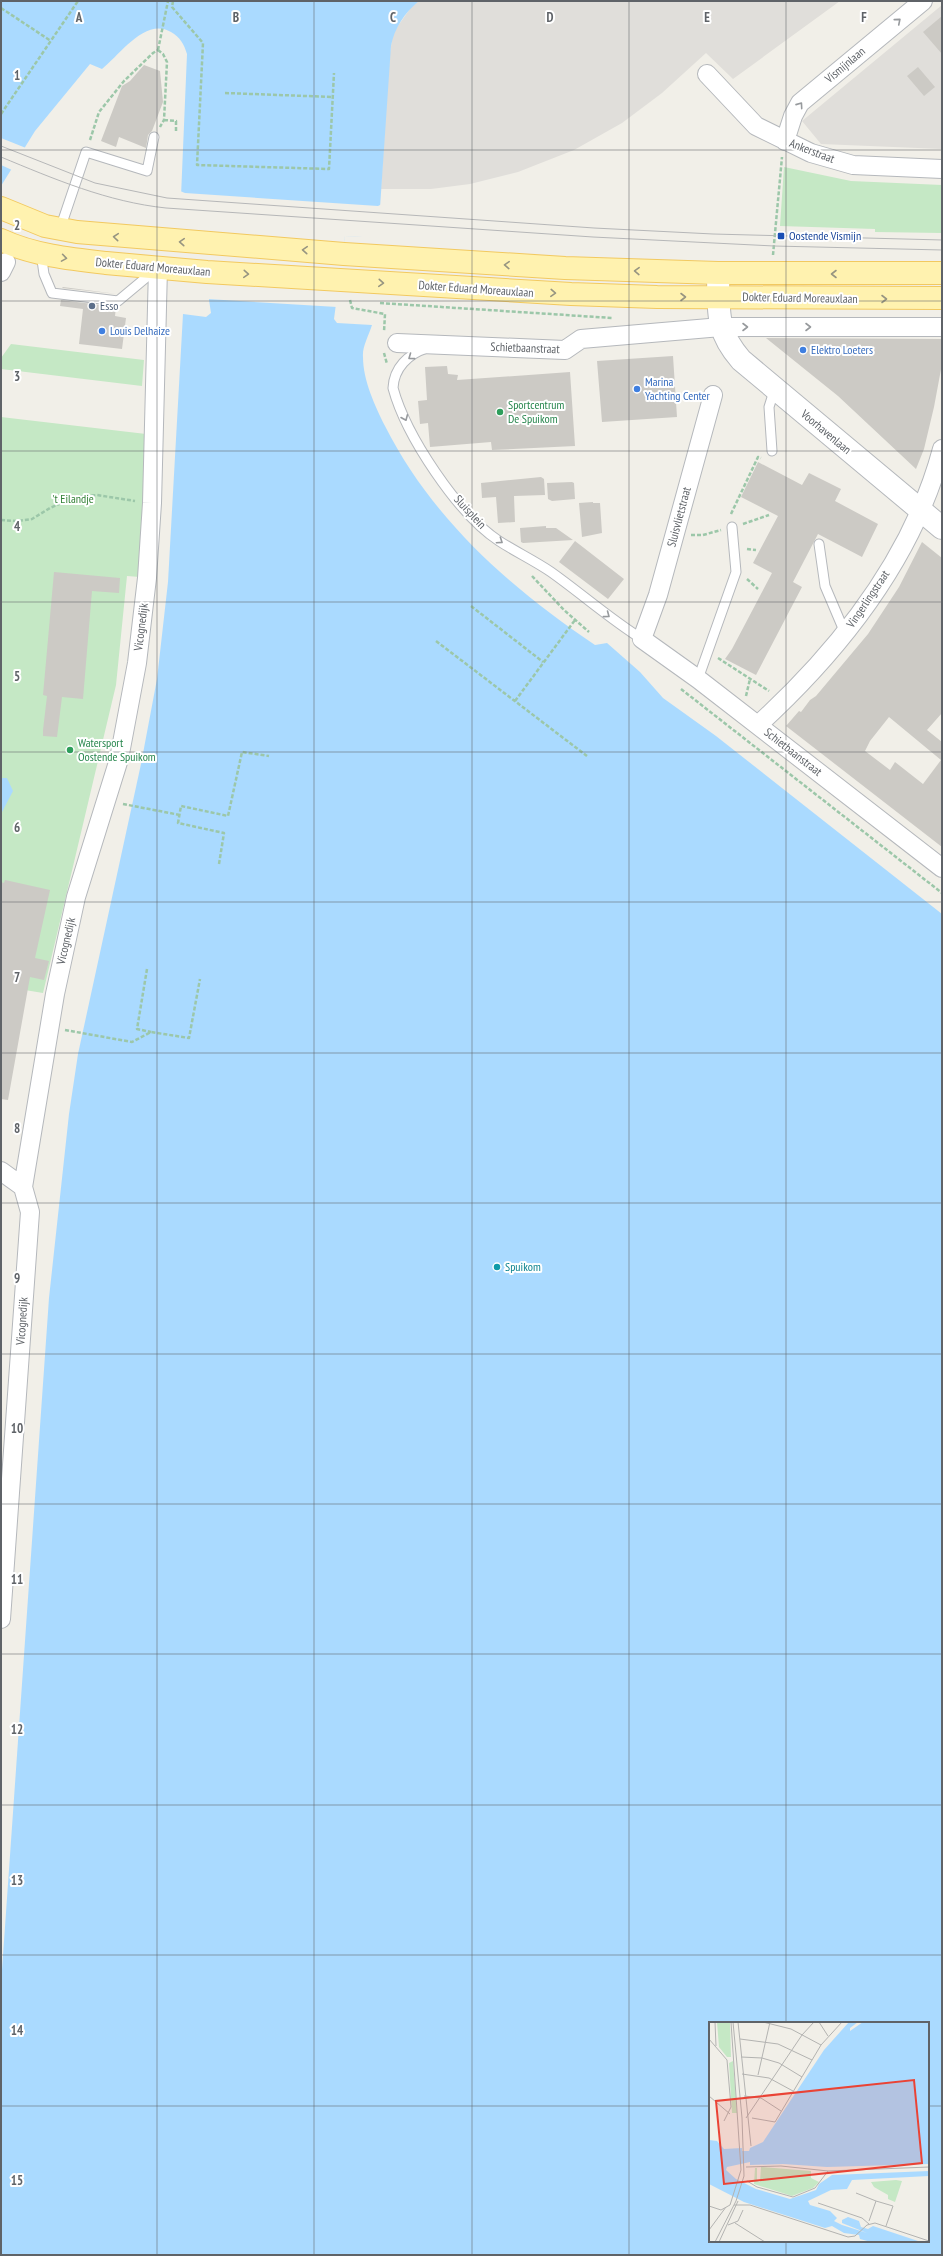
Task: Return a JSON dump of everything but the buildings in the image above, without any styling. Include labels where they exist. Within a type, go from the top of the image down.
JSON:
[{"type":"main road","name":"Dokter Eduard Moreauxlaan","points":[[1,208],[27,220],[60,230],[106,236],[344,254],[557,268],[718,273],[942,274]]},
{"type":"main road","name":"Dokter Eduard Moreauxlaan","points":[[5,255],[40,252],[74,260],[207,272],[571,294],[719,297],[942,298]]},
{"type":"street","name":"Vismijnlaan","points":[[785,141],[793,116],[800,103],[923,1]]},
{"type":"street","name":"Ankerstraat","points":[[706,74],[756,126],[785,141],[831,160],[853,165],[942,169]]},
{"type":"street","name":"Vicognedijk","points":[[1,1619],[30,1212],[23,1187],[49,1027],[76,897],[119,759],[137,663],[147,578],[152,503],[158,268]]},
{"type":"street","name":"Voorhavenlaan","points":[[718,273],[721,327],[728,346],[741,360],[942,528]]},
{"type":"street","points":[[721,327],[942,327]]},
{"type":"street","name":"Schietbaanstraat","points":[[391,340],[438,345],[564,350],[581,339],[721,327]]},
{"type":"street","name":"Sluisvlietstraat","points":[[642,639],[658,595],[713,395]]},
{"type":"street","name":"Vingerlingstraat","points":[[758,725],[784,701],[834,648],[870,599],[922,511],[942,449]]},
{"type":"street","name":"Schietbaanstraat","points":[[642,639],[698,679],[942,868]]},
{"type":"street","points":[[1,1171],[23,1187]]},
{"type":"lane","points":[[60,230],[86,152],[147,171],[154,137]]},
{"type":"lane","points":[[40,252],[44,274],[52,293],[118,301],[158,268]]},
{"type":"lane","name":"Sluisplein","points":[[438,345],[418,351],[407,358],[399,368],[393,381],[393,388],[413,436],[437,475],[472,517],[498,541],[552,573],[642,639]]},
{"type":"lane","points":[[772,451],[769,407],[775,388]]},
{"type":"lane","points":[[698,679],[736,572],[732,527]]},
{"type":"lane","points":[[819,544],[825,586],[844,633]]},
{"type":"path","points":[[1,114],[78,1]]},
{"type":"path","points":[[158,50],[168,1]]},
{"type":"path","points":[[173,1],[172,7],[203,43],[197,165],[329,169],[334,73]]},
{"type":"path","points":[[1,8],[51,41]]},
{"type":"path","points":[[158,50],[163,54],[167,62],[164,120],[176,121],[176,132]]},
{"type":"path","points":[[86,152],[99,112],[124,81],[152,53],[158,50]]},
{"type":"path","points":[[225,93],[333,97]]},
{"type":"path","points":[[773,259],[774,229],[778,223],[782,156],[785,141]]},
{"type":"path","points":[[774,229],[780,230]]},
{"type":"path","points":[[350,300],[352,308],[385,314],[391,340]]},
{"type":"path","points":[[730,516],[758,457],[764,459],[772,451]]},
{"type":"path","points":[[1,520],[16,521],[32,519],[62,502],[86,496],[110,496],[152,503]]},
{"type":"path","points":[[531,576],[589,632]]},
{"type":"path","points":[[471,606],[543,662]]},
{"type":"path","points":[[515,700],[575,620]]},
{"type":"path","points":[[436,641],[587,756]]},
{"type":"path","points":[[708,651],[784,701]]},
{"type":"path","points":[[218,864],[224,833],[178,823],[181,806],[228,816],[242,752],[269,756]]},
{"type":"path","points":[[106,801],[180,815]]},
{"type":"path","points":[[148,969],[137,1029],[151,1032],[189,1038],[200,979]]},
{"type":"path","points":[[49,1027],[132,1042],[151,1032]]},
{"type":"shaded area","points":[[419,1],[840,1],[733,79],[706,53],[662,93],[622,123],[574,150],[518,172],[470,184],[431,189],[381,189],[389,60],[393,33],[412,6]]},
{"type":"shaded area","points":[[942,5],[942,149],[821,144],[802,121]]},
{"type":"green space","points":[[784,167],[851,181],[942,185],[942,233],[875,232],[875,229],[780,226]]},
{"type":"green space","points":[[11,344],[144,360],[142,386],[1,369],[1,358]]},
{"type":"green space","name":"'t Eilandje","points":[[1,417],[146,434],[146,477],[140,577],[127,576],[116,685],[43,993],[1,986]]},
{"type":"water","name":"Spuikom","points":[[1,1],[419,1],[409,10],[401,21],[392,40],[378,237],[345,236],[334,319],[337,323],[372,325],[363,353],[367,384],[377,410],[404,460],[450,521],[476,549],[533,600],[595,645],[607,643],[640,672],[663,698],[716,736],[942,914],[942,2255],[1,2255],[1,1984],[49,1298],[69,1114],[78,1054],[141,764],[157,679],[168,582],[183,314],[206,317],[211,313],[209,300],[213,226],[180,220],[187,54],[183,44],[171,32],[161,29],[152,29],[142,33],[102,69],[90,64],[35,131],[1,186]]},
{"type":"water","points":[[1,778],[7,778],[13,791],[1,814]]},
{"type":"pier","points":[[1,138],[26,148],[12,170],[1,165]]},
{"type":"pier","points":[[180,191],[185,193],[378,206],[382,204],[380,238],[345,236],[340,302],[337,307],[207,299],[211,227],[179,221]]},
{"type":"tram line","points":[[1,146],[95,183],[167,198],[594,228],[713,234],[942,240]]},
{"type":"tram line","points":[[1,157],[61,181],[102,195],[123,201],[166,208],[593,237],[774,246],[942,250]]},
{"type":"place","name":"Oostende Vismijn","points":[[781,236]]},
{"type":"place","name":"Esso","points":[[92,306]]},
{"type":"place","name":"Louis Delhaize","points":[[102,331]]},
{"type":"place","name":"Elektro Loeters","points":[[803,350]]},
{"type":"place","name":"Marina Yachting Center","points":[[637,389]]},
{"type":"place","name":"Sportcentrum De Spuikom","points":[[500,412]]},
{"type":"place","name":"Watersport Oostende Spuikom","points":[[70,750]]},
{"type":"place","name":"Spuikom","points":[[497,1267]]}]
